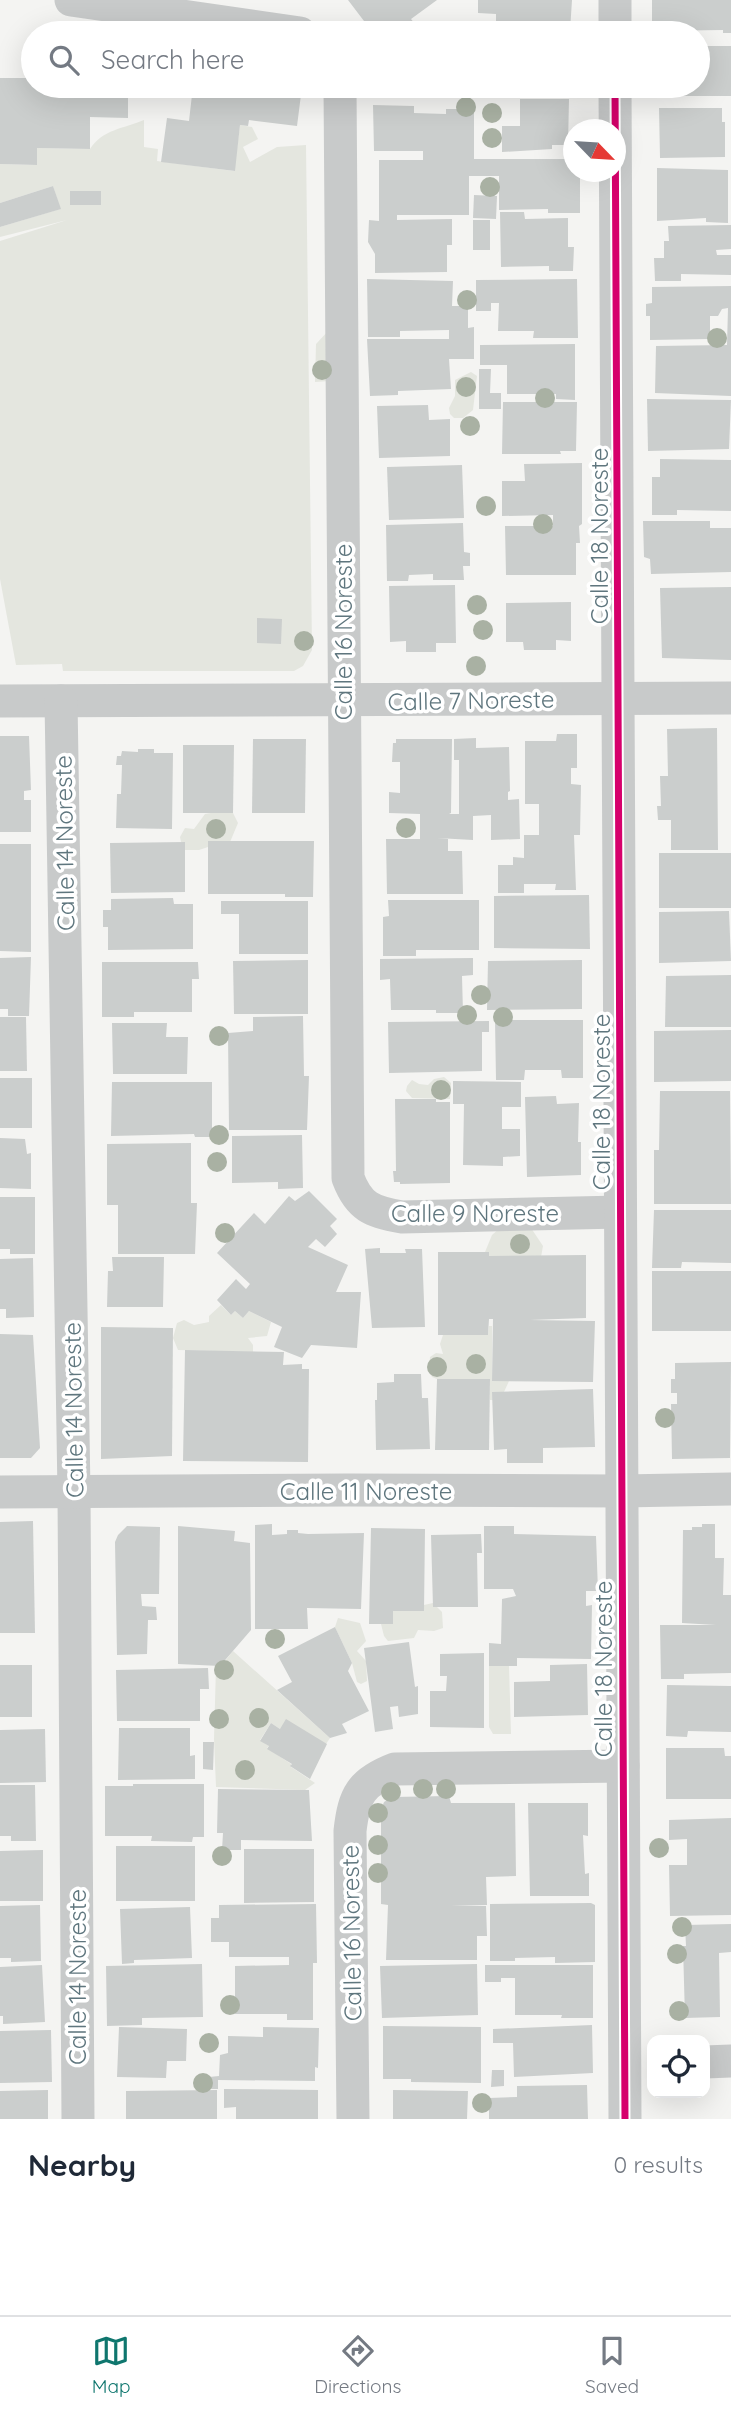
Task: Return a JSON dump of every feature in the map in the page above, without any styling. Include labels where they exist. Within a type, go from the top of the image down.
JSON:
[{"type":"street","points":[[71,0],[217,21]]},
{"type":"street","points":[[615,0],[615,21]]},
{"type":"street","name":"Calle 16 Noreste","points":[[340,98],[348,1178]]},
{"type":"street","name":"Calle 18 Noreste","points":[[615,98],[623,1766],[639,2064],[625,2119]]},
{"type":"street","name":"Calle 7 Noreste","points":[[0,701],[731,698]]},
{"type":"street","name":"Calle 14 Noreste","points":[[61,701],[74,1493],[78,2119]]},
{"type":"street","name":"Calle 9 Noreste","points":[[348,1178],[355,1196],[366,1206],[383,1214],[402,1217],[620,1212]]},
{"type":"street","name":"Calle 11 Noreste","points":[[0,1492],[731,1489]]},
{"type":"street","name":"Calle 16 Noreste","points":[[353,2119],[350,1830],[352,1810],[360,1790],[374,1777],[395,1769],[623,1766]]},
{"type":"street","points":[[710,2062],[731,2061]]},
{"type":"shaded area","points":[[144,120],[144,147],[158,149],[157,161],[234,171],[240,125],[252,127],[258,139],[243,147],[250,162],[277,147],[306,145],[312,650],[303,666],[294,671],[63,671],[62,664],[16,665],[0,579],[0,241],[67,220],[0,237],[0,227],[60,209],[53,186],[0,203],[0,164],[37,165],[37,148],[90,149],[107,133]],"holes":[[[70,191],[101,191],[101,205],[70,205]]]},
{"type":"shaded area","points":[[329,330],[330,381],[315,382],[316,344]]},
{"type":"shaded area","points":[[471,372],[477,376],[473,410],[463,418],[454,418],[449,408],[455,396],[455,380]]},
{"type":"shaded area","points":[[233,813],[238,823],[230,842],[208,841],[208,847],[185,850],[185,842],[181,842],[180,837],[185,828],[194,829],[205,814]]},
{"type":"shaded area","points":[[444,1077],[451,1083],[450,1099],[412,1098],[406,1091],[412,1080],[428,1085],[434,1079]]},
{"type":"shaded area","points":[[500,1228],[531,1228],[543,1246],[541,1257],[489,1256],[485,1252],[492,1235]]},
{"type":"shaded area","points":[[221,1305],[231,1315],[235,1311],[243,1318],[249,1311],[271,1322],[267,1336],[248,1338],[253,1345],[253,1352],[178,1350],[173,1338],[177,1323],[184,1320],[194,1325],[209,1322],[209,1316]]},
{"type":"shaded area","points":[[489,1326],[492,1326],[492,1381],[509,1381],[504,1392],[492,1392],[493,1400],[490,1400],[490,1379],[432,1377],[429,1371],[430,1357],[436,1353],[443,1354],[440,1344],[443,1335],[488,1335]]},
{"type":"shaded area","points":[[433,1603],[442,1612],[443,1628],[434,1631],[418,1630],[414,1638],[388,1641],[384,1636],[381,1624],[392,1624],[393,1611],[424,1610],[424,1605]]},
{"type":"shaded area","points":[[338,1618],[360,1623],[366,1641],[357,1651],[366,1661],[367,1681],[361,1684],[357,1682],[352,1663],[335,1627]]},
{"type":"shaded area","points":[[233,1651],[330,1738],[326,1744],[280,1729],[271,1723],[260,1740],[291,1764],[291,1767],[315,1783],[305,1790],[216,1787],[216,1666],[221,1666]]},
{"type":"shaded area","points":[[489,1666],[509,1666],[511,1734],[493,1734],[489,1727]]},
{"type":"building","points":[[348,0],[437,0],[411,19],[413,21],[364,21]]},
{"type":"building","points":[[478,0],[572,0],[571,21],[496,21],[496,14],[478,13]]},
{"type":"building","points":[[652,0],[731,0],[731,33],[710,30],[710,21],[652,21]]},
{"type":"building","points":[[710,46],[731,46],[731,96],[710,96]]},
{"type":"building","points":[[0,78],[21,78],[21,98],[128,98],[128,118],[90,117],[90,149],[37,148],[37,165],[0,164]]},
{"type":"building","points":[[192,98],[301,98],[297,126],[249,120],[248,126],[240,125],[235,171],[161,162],[167,118],[189,121]]},
{"type":"building","points":[[520,99],[569,99],[569,119],[563,119],[563,145],[552,145],[552,149],[502,152],[502,126],[520,126]]},
{"type":"building","points":[[373,105],[414,106],[414,113],[446,114],[446,109],[474,109],[474,159],[563,159],[563,182],[580,182],[580,213],[548,213],[548,209],[499,210],[499,176],[469,176],[469,215],[397,215],[397,220],[452,219],[452,245],[447,245],[447,272],[375,273],[375,254],[368,242],[369,220],[379,221],[379,160],[423,160],[423,151],[374,151]]},
{"type":"building","points":[[659,108],[722,108],[722,122],[725,122],[725,157],[660,158]]},
{"type":"building","points":[[657,168],[728,170],[728,223],[706,222],[706,218],[657,221]]},
{"type":"building","points":[[53,186],[61,209],[0,227],[0,203]]},
{"type":"building","points":[[70,191],[101,191],[101,205],[70,205]]},
{"type":"building","points":[[474,195],[497,196],[496,219],[473,218]]},
{"type":"building","points":[[500,212],[524,212],[525,219],[568,218],[568,247],[574,247],[573,271],[549,271],[549,266],[501,267]]},
{"type":"building","points":[[473,220],[490,220],[490,250],[473,250]]},
{"type":"building","points":[[731,225],[731,249],[716,250],[717,255],[731,255],[731,275],[681,274],[681,281],[655,281],[654,258],[664,258],[664,241],[669,241],[668,226]]},
{"type":"building","points":[[367,279],[453,281],[452,306],[468,306],[468,328],[474,327],[474,359],[449,359],[451,389],[398,391],[398,395],[370,396],[367,339],[449,339],[449,330],[400,331],[400,337],[368,337]]},
{"type":"building","points":[[577,279],[578,338],[533,338],[534,331],[498,331],[499,303],[491,303],[491,311],[476,311],[476,280]]},
{"type":"building","points":[[731,286],[731,396],[655,393],[656,346],[727,345],[728,308],[722,309],[718,316],[710,316],[710,339],[650,340],[650,316],[646,316],[646,304],[652,303],[652,287]]},
{"type":"building","points":[[575,344],[575,400],[556,399],[556,394],[507,394],[507,365],[480,365],[480,345]]},
{"type":"building","points":[[479,369],[491,369],[490,393],[501,393],[501,409],[479,409]]},
{"type":"building","points":[[647,399],[731,400],[729,449],[648,451]]},
{"type":"building","points":[[503,402],[577,402],[576,451],[560,451],[561,454],[502,454]]},
{"type":"building","points":[[428,405],[429,420],[450,419],[450,456],[379,458],[377,406]]},
{"type":"building","points":[[660,459],[731,460],[731,511],[677,510],[677,515],[652,515],[652,477],[660,477]]},
{"type":"building","points":[[582,463],[582,524],[579,526],[580,543],[576,543],[576,575],[506,575],[505,526],[553,526],[553,515],[502,516],[502,481],[525,481],[524,464]]},
{"type":"building","points":[[462,465],[464,518],[389,520],[387,467]]},
{"type":"building","points":[[643,521],[710,521],[710,528],[731,528],[731,572],[651,574],[650,559],[644,557]]},
{"type":"building","points":[[463,523],[464,552],[470,553],[470,566],[463,566],[464,580],[433,580],[433,574],[409,575],[408,581],[387,581],[386,525]]},
{"type":"building","points":[[455,585],[456,643],[436,643],[436,652],[406,652],[406,641],[390,642],[389,586]]},
{"type":"building","points":[[731,587],[731,660],[662,658],[660,588]]},
{"type":"building","points":[[571,602],[571,641],[556,640],[556,650],[524,650],[523,642],[506,642],[506,603]]},
{"type":"building","points":[[257,618],[282,619],[281,644],[257,643]]},
{"type":"building","points":[[717,728],[718,850],[671,850],[671,820],[658,820],[657,806],[661,806],[660,776],[668,776],[667,729]]},
{"type":"building","points":[[557,734],[577,734],[577,768],[571,768],[571,784],[581,785],[580,835],[574,835],[576,890],[555,890],[556,884],[524,884],[524,893],[498,893],[498,865],[513,865],[513,857],[524,858],[524,835],[539,835],[539,804],[525,804],[525,741],[556,741]]},
{"type":"building","points":[[0,736],[29,736],[31,790],[24,791],[24,800],[31,800],[31,832],[0,832]]},
{"type":"building","points":[[476,738],[476,748],[509,747],[508,800],[519,799],[520,839],[491,840],[491,815],[473,816],[473,840],[437,838],[448,839],[448,851],[462,851],[463,894],[387,894],[386,839],[420,839],[420,814],[389,813],[389,792],[400,793],[400,762],[392,762],[393,743],[396,743],[396,739],[452,739],[449,814],[459,814],[459,760],[454,760],[454,739]]},
{"type":"building","points":[[253,739],[306,739],[305,813],[252,813]]},
{"type":"building","points":[[183,745],[234,745],[233,813],[183,813]]},
{"type":"building","points":[[138,749],[154,749],[154,753],[173,753],[172,829],[116,828],[117,794],[121,794],[122,765],[116,765],[117,756],[121,756],[122,751],[138,752]]},
{"type":"building","points":[[208,841],[314,841],[313,897],[285,897],[285,894],[208,894]]},
{"type":"building","points":[[185,842],[185,892],[111,893],[110,843]]},
{"type":"building","points":[[0,844],[31,844],[31,952],[0,951]]},
{"type":"building","points":[[659,853],[731,853],[731,908],[659,908]]},
{"type":"building","points":[[589,895],[590,949],[494,948],[494,896]]},
{"type":"building","points":[[173,898],[174,904],[193,904],[193,949],[108,950],[108,927],[103,927],[103,910],[111,910],[111,899]]},
{"type":"building","points":[[388,900],[479,900],[479,950],[416,950],[416,956],[383,956],[383,917],[389,916]]},
{"type":"building","points":[[221,901],[308,901],[308,954],[239,954],[239,914],[221,914]]},
{"type":"building","points":[[729,911],[731,961],[659,963],[659,912]]},
{"type":"building","points":[[31,957],[29,1016],[8,1016],[8,1009],[0,1009],[0,958]]},
{"type":"building","points":[[473,958],[473,975],[462,976],[463,1013],[391,1010],[390,979],[380,980],[380,959]]},
{"type":"building","points":[[308,960],[308,1014],[234,1014],[233,961]]},
{"type":"building","points":[[582,960],[582,1009],[487,1010],[488,961]]},
{"type":"building","points":[[102,962],[198,962],[199,979],[192,979],[192,1012],[134,1012],[134,1017],[102,1017]]},
{"type":"building","points":[[731,975],[731,1027],[665,1027],[666,976]]},
{"type":"building","points":[[303,1016],[304,1076],[309,1076],[307,1130],[229,1130],[228,1033],[253,1031],[253,1017]]},
{"type":"building","points":[[0,1017],[26,1017],[27,1071],[0,1071]]},
{"type":"building","points":[[495,1020],[583,1020],[583,1078],[562,1078],[561,1070],[525,1070],[524,1080],[496,1080]]},
{"type":"building","points":[[489,1021],[489,1032],[482,1032],[482,1071],[389,1073],[388,1022]]},
{"type":"building","points":[[112,1023],[167,1023],[166,1037],[188,1037],[187,1074],[113,1074]]},
{"type":"building","points":[[731,1030],[731,1081],[654,1082],[654,1031]]},
{"type":"building","points":[[0,1078],[32,1078],[32,1128],[0,1128]]},
{"type":"building","points":[[453,1081],[521,1082],[521,1107],[502,1107],[502,1129],[520,1129],[520,1156],[503,1157],[503,1166],[463,1165],[464,1104],[453,1104]]},
{"type":"building","points":[[112,1082],[212,1082],[212,1137],[195,1137],[194,1134],[111,1136]]},
{"type":"building","points":[[660,1091],[730,1091],[731,1204],[654,1204],[654,1150],[659,1150]]},
{"type":"building","points":[[556,1096],[557,1104],[579,1103],[581,1175],[527,1177],[525,1097]]},
{"type":"building","points":[[395,1099],[436,1099],[436,1102],[450,1102],[450,1183],[394,1182]]},
{"type":"building","points":[[302,1135],[303,1188],[278,1189],[278,1182],[232,1183],[232,1136]]},
{"type":"building","points":[[0,1138],[25,1139],[27,1154],[31,1153],[31,1189],[0,1188]]},
{"type":"building","points":[[191,1143],[191,1203],[197,1203],[195,1254],[118,1254],[118,1205],[107,1205],[107,1144]]},
{"type":"building","points":[[309,1191],[337,1219],[330,1226],[337,1234],[325,1247],[316,1239],[308,1247],[348,1265],[336,1292],[361,1292],[357,1348],[311,1345],[302,1358],[274,1347],[282,1327],[249,1311],[243,1318],[235,1311],[231,1315],[217,1300],[236,1279],[246,1289],[250,1284],[217,1253],[254,1213],[265,1224],[289,1196],[295,1201]]},
{"type":"building","points":[[0,1197],[35,1197],[35,1254],[10,1254],[10,1249],[0,1249]]},
{"type":"building","points":[[654,1210],[731,1210],[731,1263],[682,1262],[681,1268],[652,1268]]},
{"type":"building","points":[[380,1248],[380,1253],[406,1253],[405,1249],[422,1249],[425,1327],[372,1328],[365,1249]]},
{"type":"building","points":[[438,1252],[489,1252],[489,1256],[586,1255],[586,1318],[530,1320],[595,1321],[593,1382],[492,1381],[493,1319],[489,1319],[488,1335],[438,1335]]},
{"type":"building","points":[[112,1257],[164,1257],[163,1307],[107,1307],[108,1271],[113,1271]]},
{"type":"building","points":[[33,1258],[34,1317],[6,1318],[6,1309],[0,1309],[0,1259]]},
{"type":"building","points":[[652,1271],[731,1271],[731,1331],[652,1331]]},
{"type":"building","points":[[101,1327],[173,1328],[172,1456],[101,1459]]},
{"type":"building","points":[[0,1334],[33,1335],[40,1448],[31,1458],[0,1458]]},
{"type":"building","points":[[185,1350],[284,1352],[283,1365],[302,1364],[302,1369],[309,1369],[308,1462],[183,1461]]},
{"type":"building","points":[[731,1362],[730,1458],[672,1459],[671,1404],[677,1404],[677,1393],[671,1393],[671,1379],[675,1379],[675,1363]]},
{"type":"building","points":[[394,1374],[421,1374],[422,1398],[428,1398],[430,1449],[376,1450],[377,1383],[394,1382]]},
{"type":"building","points":[[437,1379],[490,1379],[489,1450],[435,1450]]},
{"type":"building","points":[[593,1389],[595,1447],[543,1448],[543,1463],[507,1463],[507,1449],[494,1450],[492,1392]]},
{"type":"building","points":[[33,1521],[35,1633],[0,1633],[0,1522]]},
{"type":"building","points":[[272,1524],[272,1535],[287,1534],[287,1530],[308,1534],[364,1533],[361,1609],[307,1608],[308,1629],[255,1629],[255,1525]]},
{"type":"building","points":[[702,1524],[715,1524],[715,1558],[724,1558],[723,1595],[731,1595],[731,1673],[684,1674],[684,1679],[661,1679],[660,1625],[716,1625],[682,1623],[683,1530],[702,1527]]},
{"type":"building","points":[[127,1526],[160,1527],[159,1594],[141,1594],[142,1606],[156,1607],[157,1620],[148,1620],[147,1654],[117,1655],[115,1542]]},
{"type":"building","points":[[178,1526],[235,1531],[234,1541],[250,1543],[251,1630],[220,1666],[178,1664]]},
{"type":"building","points":[[484,1526],[514,1526],[514,1534],[596,1536],[598,1591],[586,1591],[586,1606],[592,1605],[591,1659],[517,1658],[517,1666],[489,1666],[489,1643],[501,1644],[502,1599],[516,1596],[513,1589],[484,1589]]},
{"type":"building","points":[[371,1528],[425,1529],[424,1611],[393,1611],[393,1624],[369,1624]]},
{"type":"building","points":[[481,1534],[482,1553],[477,1553],[478,1607],[433,1607],[431,1535]]},
{"type":"building","points":[[335,1627],[352,1663],[348,1671],[369,1711],[342,1724],[347,1733],[330,1738],[277,1690],[292,1682],[278,1656]]},
{"type":"building","points":[[409,1642],[415,1687],[418,1686],[418,1714],[399,1717],[398,1706],[390,1707],[393,1729],[375,1732],[364,1648]]},
{"type":"building","points":[[484,1653],[484,1728],[430,1727],[430,1691],[446,1691],[447,1676],[440,1676],[440,1654]]},
{"type":"building","points":[[587,1664],[588,1715],[514,1717],[514,1682],[550,1681],[550,1665]]},
{"type":"building","points":[[0,1665],[32,1665],[32,1717],[0,1717]]},
{"type":"building","points":[[208,1668],[209,1689],[200,1689],[200,1721],[117,1721],[116,1670]]},
{"type":"building","points":[[667,1685],[731,1686],[731,1732],[688,1731],[687,1737],[666,1736]]},
{"type":"building","points":[[286,1719],[327,1744],[310,1779],[267,1749],[269,1746],[260,1741],[271,1723],[280,1729]]},
{"type":"building","points":[[119,1728],[190,1728],[190,1756],[195,1755],[195,1779],[118,1780]]},
{"type":"building","points":[[45,1729],[46,1782],[0,1783],[0,1730]]},
{"type":"building","points":[[203,1742],[214,1742],[213,1770],[203,1769]]},
{"type":"building","points":[[666,1748],[724,1748],[725,1756],[731,1756],[731,1799],[666,1799]]},
{"type":"building","points":[[204,1784],[204,1837],[193,1837],[192,1842],[151,1841],[152,1836],[105,1836],[105,1786]]},
{"type":"building","points":[[0,1785],[35,1785],[36,1841],[11,1841],[11,1836],[0,1836]]},
{"type":"building","points":[[218,1789],[309,1790],[312,1841],[241,1840],[241,1850],[222,1850],[223,1833],[217,1833]]},
{"type":"building","points":[[449,1796],[451,1803],[515,1803],[516,1876],[486,1877],[487,1905],[451,1905],[486,1906],[487,1936],[477,1936],[477,1960],[386,1960],[388,1905],[381,1904],[381,1810],[384,1802],[392,1797]]},
{"type":"building","points":[[528,1803],[588,1803],[588,1836],[583,1835],[585,1874],[589,1873],[589,1896],[530,1896]]},
{"type":"building","points":[[731,1818],[731,1915],[670,1916],[669,1865],[687,1865],[687,1839],[669,1840],[669,1820]]},
{"type":"building","points":[[116,1846],[195,1846],[195,1901],[116,1901]]},
{"type":"building","points":[[244,1849],[314,1849],[314,1902],[244,1903]]},
{"type":"building","points":[[43,1850],[43,1901],[0,1901],[0,1851]]},
{"type":"building","points":[[316,1904],[317,1963],[313,1963],[313,2020],[287,2020],[287,2014],[235,2014],[235,1966],[289,1965],[289,1957],[229,1957],[229,1942],[211,1942],[211,1918],[219,1918],[219,1905]]},
{"type":"building","points":[[490,1904],[595,1905],[595,1962],[555,1963],[555,1957],[490,1961]]},
{"type":"building","points":[[40,1905],[41,1961],[11,1962],[11,1958],[0,1958],[0,1906]]},
{"type":"building","points":[[190,1907],[192,1958],[134,1960],[134,1963],[122,1964],[120,1909]]},
{"type":"building","points":[[731,1924],[731,1952],[719,1953],[720,2017],[685,2018],[685,1925]]},
{"type":"building","points":[[202,1964],[203,2017],[142,2018],[142,2025],[107,2026],[106,1966]]},
{"type":"building","points":[[477,1964],[478,2015],[382,2018],[380,1966]]},
{"type":"building","points":[[42,1965],[45,2022],[3,2024],[3,2016],[0,2016],[0,1967]]},
{"type":"building","points":[[485,1965],[593,1965],[593,2018],[515,2015],[515,1978],[501,1978],[501,1982],[485,1982]]},
{"type":"building","points":[[592,2025],[593,2073],[514,2077],[513,2043],[493,2043],[493,2029]]},
{"type":"building","points":[[383,2026],[481,2027],[481,2083],[383,2079]]},
{"type":"building","points":[[119,2027],[187,2029],[186,2061],[167,2061],[166,2078],[117,2077]]},
{"type":"building","points":[[263,2027],[319,2028],[315,2081],[218,2080],[218,2089],[209,2089],[209,2077],[219,2076],[220,2055],[228,2053],[228,2036],[263,2037]]},
{"type":"building","points":[[51,2030],[52,2082],[0,2083],[0,2031]]},
{"type":"building","points":[[492,2070],[504,2070],[504,2086],[491,2087]]},
{"type":"building","points":[[587,2085],[588,2119],[489,2119],[489,2098],[517,2097],[517,2086]]},
{"type":"building","points":[[224,2089],[318,2090],[318,2119],[236,2119],[236,2107],[224,2108]]},
{"type":"building","points":[[48,2090],[48,2119],[0,2119],[0,2091]]},
{"type":"building","points":[[217,2090],[217,2119],[126,2119],[126,2091]]},
{"type":"building","points":[[393,2090],[468,2091],[467,2119],[393,2119]]},
{"type":"cycle path","points":[[615,98],[625,2119]]}]
